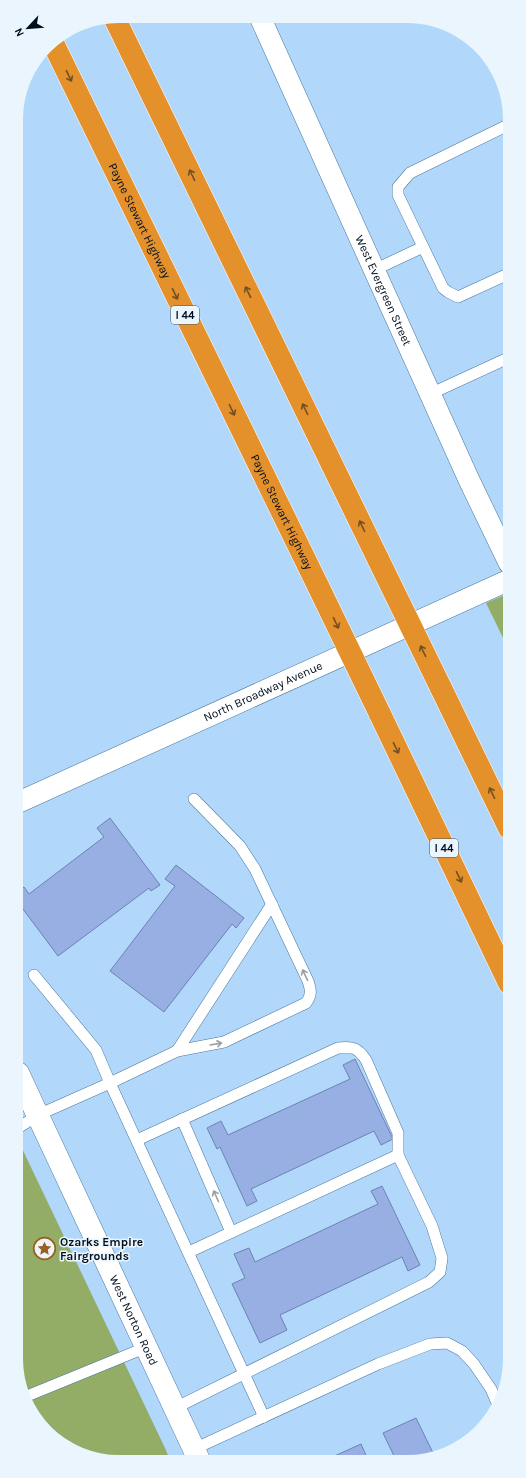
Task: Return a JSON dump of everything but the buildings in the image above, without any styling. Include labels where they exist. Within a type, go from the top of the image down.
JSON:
[{"type":"highway","points":[[117,23],[503,816]]},
{"type":"highway","name":"Payne Stewart Highway","points":[[55,48],[319,588],[503,970]]},
{"type":"main road","name":"West Norton Road","points":[[23,1084],[196,1455]]},
{"type":"street","name":"West Evergreen Street","points":[[263,23],[430,394],[503,550]]},
{"type":"street","name":"North Broadway Avenue","points":[[23,800],[503,583]]},
{"type":"lane","points":[[503,127],[410,173],[398,188],[398,195],[443,288],[458,297],[503,276]]},
{"type":"lane","points":[[374,270],[423,247]]},
{"type":"lane","points":[[430,394],[503,360]]},
{"type":"lane","points":[[23,1125],[38,1115],[177,1051],[224,1042],[306,1003],[310,998],[311,990],[308,981],[255,869],[240,846],[194,799]]},
{"type":"lane","points":[[177,1051],[272,904]]},
{"type":"lane","points":[[34,976],[96,1050],[264,1417]]},
{"type":"lane","points":[[137,1140],[338,1048],[350,1046],[360,1050],[366,1060],[398,1133],[398,1155],[432,1226],[442,1258],[440,1272],[429,1282],[175,1408]]},
{"type":"lane","points":[[182,1119],[231,1232]]},
{"type":"lane","points":[[189,1252],[398,1155]]},
{"type":"lane","points":[[196,1455],[264,1417],[378,1364],[430,1344],[447,1343],[462,1351],[474,1364],[491,1388],[495,1398]]},
{"type":"lane","points":[[30,1395],[147,1347]]},
{"type":"green space","points":[[503,596],[503,638],[486,603]]},
{"type":"green space","name":"Ozarks Empire Fairgrounds","points":[[23,1150],[168,1455],[119,1455],[88,1450],[66,1439],[51,1427],[33,1401],[28,1390],[23,1365]]},
{"type":"place","name":"Ozarks Empire Fairgrounds","points":[[44,1249]]}]
